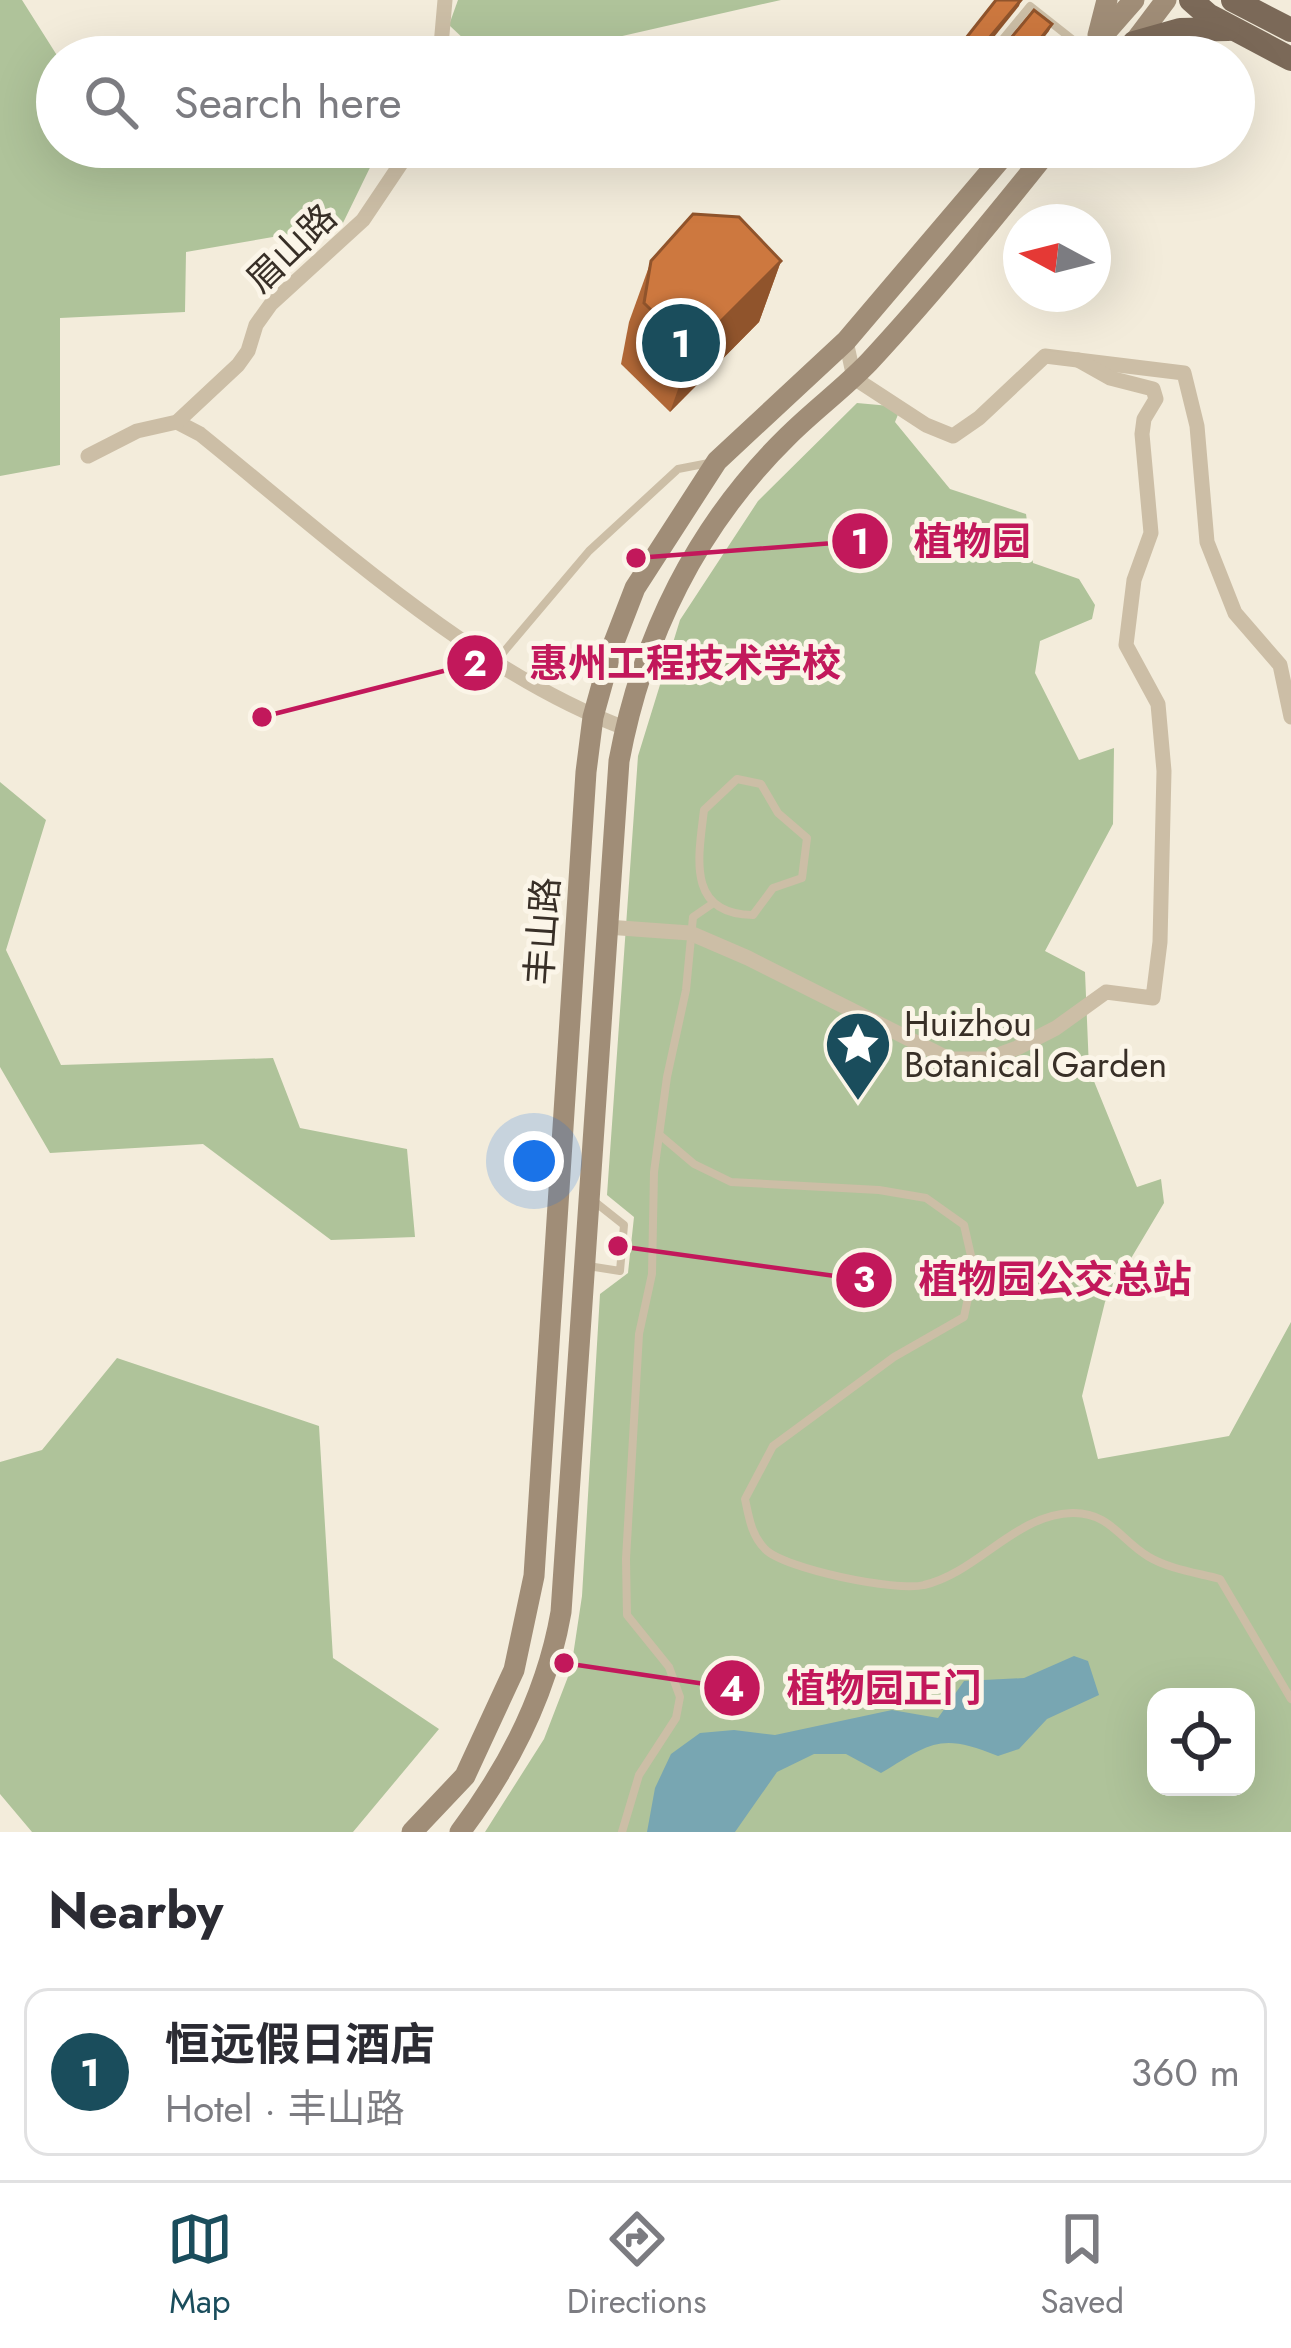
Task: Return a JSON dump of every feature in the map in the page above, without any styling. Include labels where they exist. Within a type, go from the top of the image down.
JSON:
[{"type":"main road","points":[[1095,36],[1107,0]]},
{"type":"main road","points":[[1102,36],[1133,0]]},
{"type":"main road","points":[[1139,36],[1166,0]]},
{"type":"main road","points":[[1191,0],[1208,15],[1249,36]]},
{"type":"main road","points":[[1233,0],[1291,30]]},
{"type":"main road","points":[[1165,36],[1180,30],[1236,29]]},
{"type":"main road","points":[[1255,39],[1291,59]]},
{"type":"main road","name":"丰山路","points":[[412,1832],[465,1776],[514,1670],[534,1576],[586,772],[593,717],[613,645],[635,588],[717,461],[846,341],[993,168]]},
{"type":"main road","name":"丰山路","points":[[460,1832],[494,1787],[547,1677],[556,1643],[619,761],[649,641],[680,580],[732,497],[934,292],[1034,168]]},
{"type":"main road","points":[[556,1231],[584,1265]]},
{"type":"street","points":[[442,36],[446,0]]},
{"type":"street","name":"眉山路","points":[[88,456],[137,431],[177,422],[238,365],[271,304],[364,220],[398,168]]},
{"type":"street","points":[[846,341],[854,378],[953,436],[980,418],[1046,356],[1184,373],[1197,426],[1207,542],[1235,614],[1280,665],[1291,717]]},
{"type":"street","points":[[607,927],[690,933],[949,1059],[987,1059],[1017,1048],[1056,1028],[1106,992],[1154,998],[1164,772],[1158,704],[1126,645],[1134,580],[1151,533],[1142,434],[1144,418],[1156,400],[1153,389],[1110,378],[1078,360]]},
{"type":"street","points":[[177,422],[200,434],[389,586],[496,661],[593,717],[625,728]]},
{"type":"lane","points":[[1006,36],[1034,3],[1073,36]]},
{"type":"lane","points":[[496,661],[589,551],[678,470],[717,461]]},
{"type":"lane","points":[[737,779],[761,784],[778,813],[807,838],[802,878],[773,888],[753,915],[727,915],[712,904],[701,884],[704,810],[737,779]]},
{"type":"lane","points":[[622,1832],[638,1775],[676,1718],[680,1697],[669,1667],[627,1615],[626,1558],[639,1334],[652,1274],[651,1209],[667,1077],[686,990],[693,916],[712,904]]},
{"type":"lane","points":[[662,1136],[694,1164],[731,1182],[879,1190],[926,1198],[964,1225],[974,1269],[964,1317],[894,1357],[773,1446],[745,1498],[752,1532],[767,1553],[812,1570],[923,1586],[1028,1526],[1066,1512],[1092,1514],[1117,1527],[1148,1557],[1220,1579],[1291,1699]]},
{"type":"lane","points":[[584,1265],[620,1271],[624,1225],[589,1197]]},
{"type":"green space","points":[[0,0],[22,0],[45,36],[36,36],[36,168],[370,168],[342,225],[186,252],[185,312],[60,318],[60,465],[0,476]]},
{"type":"green space","points":[[458,0],[781,0],[622,36],[461,36],[449,25]]},
{"type":"green space","name":"Huizhou Botanical Garden","points":[[857,403],[901,407],[895,422],[950,489],[1026,514],[1033,563],[1079,579],[1095,605],[1092,619],[1040,641],[1035,673],[1079,760],[1114,748],[1113,824],[1045,951],[1085,972],[1089,1069],[1137,1187],[1161,1179],[1164,1203],[1105,1302],[1082,1396],[1098,1459],[1229,1436],[1291,1322],[1291,1832],[485,1832],[544,1739],[571,1669],[582,1596],[600,1294],[628,1273],[634,1217],[607,1195],[638,756],[680,620],[758,501]]},
{"type":"green space","points":[[0,782],[46,820],[6,950],[61,1065],[273,1058],[300,1128],[407,1149],[415,1237],[331,1240],[203,1144],[50,1153],[0,1067]]},
{"type":"green space","points":[[117,1358],[319,1426],[333,1658],[439,1729],[353,1832],[32,1832],[0,1794],[0,1462],[42,1450]]},
{"type":"water","points":[[1074,1656],[1088,1661],[1099,1695],[1047,1719],[1019,1749],[998,1756],[962,1744],[936,1744],[881,1773],[846,1754],[814,1754],[777,1772],[735,1832],[647,1832],[655,1788],[671,1754],[700,1733],[734,1730],[775,1735],[892,1710],[938,1718],[964,1681],[1024,1678]]},
{"type":"building","points":[[996,0],[1021,0],[991,36],[968,36]]},
{"type":"building","points":[[1034,10],[1052,24],[1043,36],[1013,36]]},
{"type":"building","points":[[693,214],[739,217],[781,261],[692,350],[644,303],[651,261]]},
{"type":"place","name":"恒远假日酒店","points":[[681,343]]},
{"type":"place","name":"植物园","points":[[636,558]]},
{"type":"place","name":"惠州工程技术学校","points":[[262,717]]},
{"type":"place","name":"Huizhou Botanical Garden","points":[[858,1103]]},
{"type":"place","name":"植物园公交总站","points":[[618,1246]]},
{"type":"place","name":"植物园正门","points":[[564,1663]]}]
